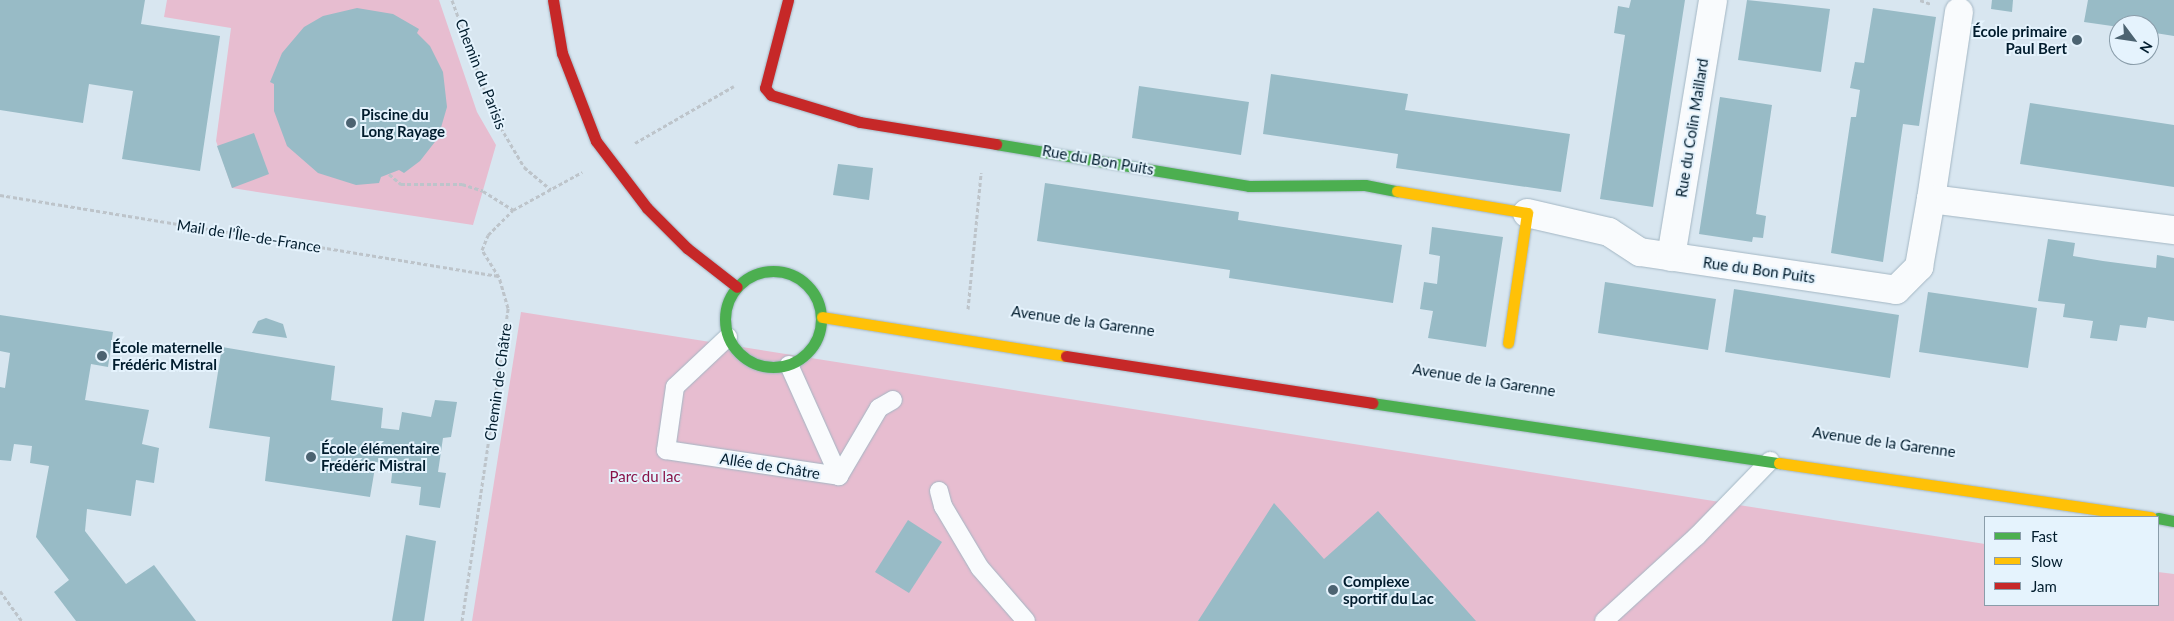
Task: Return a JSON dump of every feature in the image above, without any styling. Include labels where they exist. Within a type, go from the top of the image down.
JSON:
[{"type":"street","points":[[552,0],[562,53],[596,141],[646,208],[687,248],[737,287]]},
{"type":"street","points":[[764,88],[788,0]]},
{"type":"street","name":"Rue du Colin Maillard","points":[[1671,257],[1712,0]]},
{"type":"street","name":"Rue du Bon Puits","points":[[764,88],[771,95],[860,122],[1249,186],[1365,185],[1527,213],[1609,232],[1640,252],[1896,290],[1919,267],[1959,12]]},
{"type":"street","points":[[1931,198],[2174,230]]},
{"type":"street","points":[[1508,343],[1527,213]]},
{"type":"street","points":[[765,271],[797,277],[818,301],[822,317],[813,346],[789,365],[760,366],[736,350],[728,337],[726,311],[737,287],[765,271]]},
{"type":"street","points":[[822,317],[2144,516]]},
{"type":"street","points":[[2159,518],[2174,521]]},
{"type":"lane","name":"Allée de Châtre","points":[[728,337],[675,387],[666,450],[839,476],[879,408],[893,400]]},
{"type":"lane","points":[[789,365],[839,476]]},
{"type":"lane","points":[[1604,621],[1697,536],[1770,461]]},
{"type":"lane","points":[[939,491],[943,506],[980,568],[1026,621]]},
{"type":"path","name":"Chemin du Parisis","points":[[452,0],[494,116],[524,167],[551,190]]},
{"type":"path","points":[[635,143],[733,86],[764,88]]},
{"type":"path","points":[[968,311],[984,141]]},
{"type":"path","name":"Chemin de Châtre","points":[[462,621],[505,342],[508,308],[499,277],[482,250],[488,235],[514,210],[585,171]]},
{"type":"path","points":[[389,174],[401,184],[462,184],[483,191],[514,210]]},
{"type":"path","name":"Mail de l'Île-de-France","points":[[0,195],[499,277]]},
{"type":"path","points":[[0,591],[22,621]]},
{"type":"green space","name":"Piscine du Long Rayage","points":[[167,0],[439,0],[477,112],[496,145],[473,225],[232,188],[216,141],[231,28],[164,17]]},
{"type":"green space","name":"Parc du lac","points":[[521,312],[1984,544],[1984,606],[2159,606],[2159,572],[2174,574],[2174,621],[472,621]]},
{"type":"building","points":[[0,0],[145,0],[141,24],[220,36],[200,171],[122,159],[133,91],[89,84],[83,123],[0,110]]},
{"type":"building","points":[[1631,0],[1685,0],[1653,207],[1600,199],[1625,35],[1614,33],[1618,6],[1629,8]]},
{"type":"building","points":[[1747,0],[1830,9],[1821,72],[1738,60]]},
{"type":"building","points":[[1992,0],[2013,0],[2012,12],[1991,9]]},
{"type":"building","points":[[2088,0],[2174,0],[2174,36],[2159,34],[2159,15],[2109,15],[2109,26],[2084,22]]},
{"type":"building","points":[[357,8],[393,14],[419,29],[417,33],[430,46],[443,72],[447,107],[438,138],[420,161],[404,173],[399,170],[381,177],[379,183],[356,185],[318,173],[287,146],[274,111],[274,84],[270,82],[282,53],[304,27],[323,16]]},
{"type":"building","points":[[1873,8],[1936,17],[1919,126],[1903,124],[1883,262],[1831,253],[1851,117],[1856,117],[1860,90],[1850,88],[1855,62],[1864,63]]},
{"type":"building","points":[[1271,74],[1408,94],[1405,110],[1570,134],[1561,192],[1396,168],[1398,154],[1263,134]]},
{"type":"building","points":[[1139,86],[1249,102],[1241,155],[1132,138]]},
{"type":"building","points":[[1720,97],[1772,105],[1756,214],[1766,216],[1763,238],[1753,237],[1752,242],[1699,234]]},
{"type":"building","points":[[2030,103],[2174,125],[2174,187],[2020,164]]},
{"type":"building","points":[[254,133],[269,174],[232,188],[217,146]]},
{"type":"building","points":[[838,164],[873,168],[869,200],[833,195]]},
{"type":"building","points":[[1045,183],[1239,212],[1238,220],[1402,245],[1393,303],[1229,278],[1230,270],[1037,241]]},
{"type":"building","points":[[1432,227],[1503,237],[1486,347],[1428,338],[1433,311],[1420,309],[1424,282],[1437,284],[1440,256],[1429,254]]},
{"type":"building","points":[[2048,239],[2075,243],[2073,256],[2103,261],[2156,268],[2157,255],[2174,258],[2174,321],[2148,317],[2146,328],[2120,325],[2117,341],[2090,338],[2093,321],[2063,317],[2065,304],[2038,301]]},
{"type":"building","points":[[1605,282],[1716,299],[1708,350],[1598,333]]},
{"type":"building","points":[[1734,289],[1899,315],[1890,378],[1725,352]]},
{"type":"building","points":[[1928,292],[2037,308],[2028,368],[1919,352]]},
{"type":"building","points":[[0,315],[113,332],[108,367],[91,364],[85,400],[149,410],[142,444],[159,448],[154,483],[136,480],[131,516],[87,509],[85,531],[126,584],[154,565],[196,621],[76,621],[54,592],[69,580],[36,537],[49,466],[30,463],[32,446],[14,444],[11,461],[0,460],[0,387],[5,388],[10,353],[0,351]]},
{"type":"building","points":[[266,318],[283,324],[287,338],[252,333],[258,321]]},
{"type":"building","points":[[222,347],[335,366],[331,400],[383,408],[381,428],[399,430],[402,412],[431,417],[435,400],[457,402],[451,437],[443,438],[438,472],[446,473],[440,508],[419,505],[421,487],[391,483],[393,465],[376,462],[370,497],[265,481],[270,437],[209,428]]},
{"type":"building","name":"Complexe sportif du Lac","points":[[1274,503],[1324,559],[1378,511],[1476,621],[1198,621]]},
{"type":"building","points":[[908,520],[942,542],[909,593],[875,572]]},
{"type":"building","points":[[406,535],[436,541],[424,621],[392,621]]},
{"type":"traffic: fast","points":[[996,144],[1249,186],[1365,185],[1397,191]]},
{"type":"traffic: fast","points":[[773,271],[791,275],[807,285],[817,301],[821,319],[817,337],[807,353],[791,363],[773,367],[755,363],[739,353],[729,337],[725,319],[729,301],[739,285],[755,275],[773,271]]},
{"type":"traffic: fast","points":[[1372,403],[1779,463]]},
{"type":"traffic: fast","points":[[2159,518],[2174,521]]},
{"type":"traffic: slow","points":[[1397,191],[1527,213],[1508,343]]},
{"type":"traffic: slow","points":[[822,317],[1066,356]]},
{"type":"traffic: slow","points":[[1779,463],[2144,516]]},
{"type":"traffic: jam","points":[[553,0],[562,53],[596,141],[647,208],[687,248],[737,287]]},
{"type":"traffic: jam","points":[[788,0],[765,88],[771,95],[860,122],[996,144]]},
{"type":"traffic: jam","points":[[1066,356],[1372,403]]},
{"type":"place","name":"École primaire Paul Bert","points":[[2077,40]]},
{"type":"place","name":"Piscine du Long Rayage","points":[[351,123]]},
{"type":"place","name":"École maternelle Frédéric Mistral","points":[[102,356]]},
{"type":"place","name":"École élémentaire Frédéric Mistral","points":[[311,457]]},
{"type":"place","name":"Complexe sportif du Lac","points":[[1333,590]]}]
